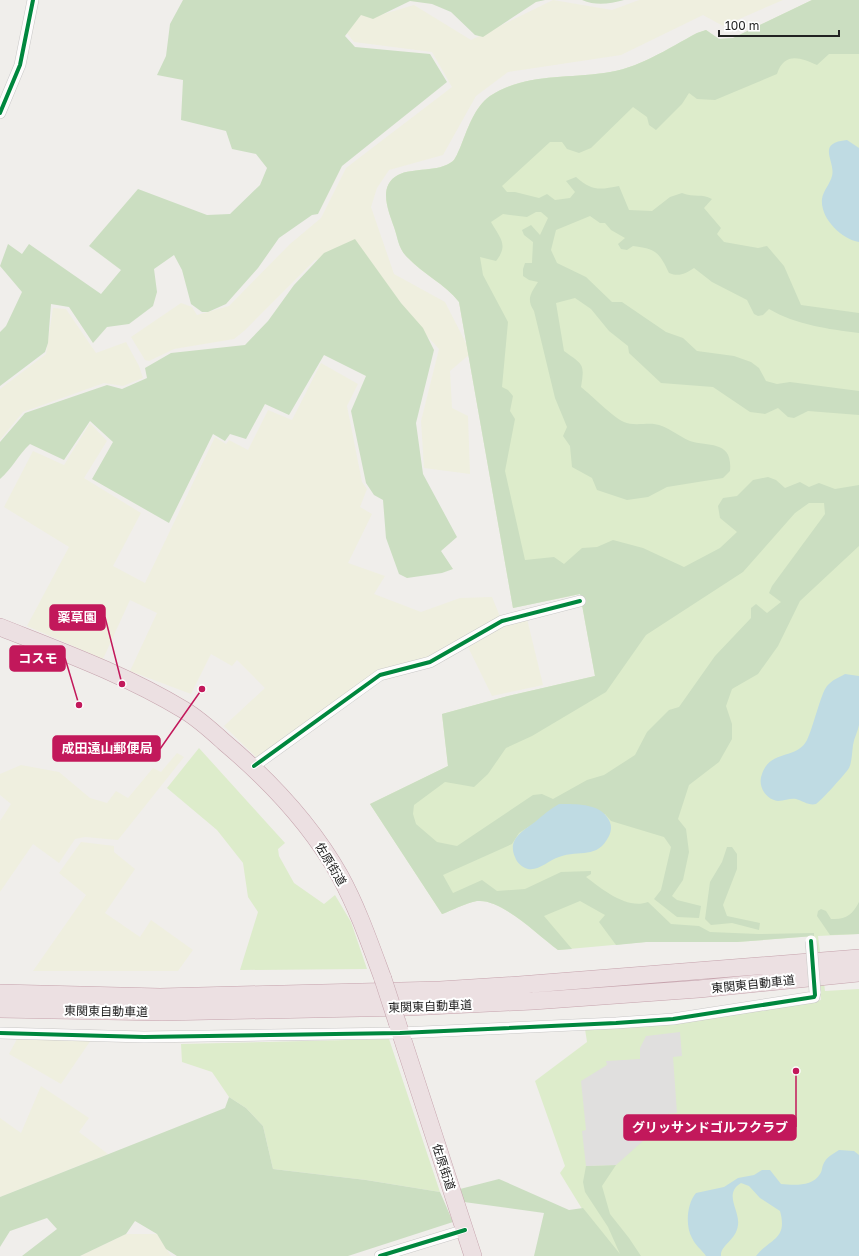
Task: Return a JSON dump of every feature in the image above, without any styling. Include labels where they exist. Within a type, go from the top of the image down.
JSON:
[{"type":"highway","name":"佐原街道","points":[[0,627],[112,672],[159,695],[186,711],[254,766],[295,813],[329,858],[340,877],[367,935],[383,979],[474,1256]]},
{"type":"highway","name":"東関東自動車道","points":[[0,993],[160,997],[395,992],[519,985],[859,958]]},
{"type":"highway","name":"東関東自動車道","points":[[0,1009],[162,1012],[408,1007],[533,1001],[699,989],[859,973]]},
{"type":"street","points":[[0,113],[20,65],[33,0]]},
{"type":"street","points":[[254,766],[380,675],[430,662],[502,621],[580,601]]},
{"type":"street","points":[[0,1033],[144,1037],[399,1027],[616,1023],[673,1019],[814,997],[815,992],[811,941]]},
{"type":"street","points":[[380,1256],[465,1230]]},
{"type":"green space","points":[[183,0],[545,0],[536,2],[483,37],[475,35],[451,12],[432,4],[410,1],[373,19],[361,15],[345,36],[355,47],[430,54],[447,82],[342,166],[318,214],[312,215],[279,238],[258,268],[226,304],[208,312],[202,312],[191,304],[182,270],[174,255],[154,269],[157,292],[153,306],[129,324],[107,327],[93,343],[69,307],[51,304],[48,343],[45,352],[0,386],[0,332],[6,326],[22,292],[0,266],[8,244],[22,254],[29,244],[101,294],[121,270],[89,246],[138,189],[207,215],[230,214],[260,185],[267,168],[256,154],[232,149],[226,131],[181,120],[183,80],[157,75],[166,56],[170,24]]},
{"type":"green space","points":[[553,0],[612,10],[639,0],[783,0],[723,26],[703,15],[621,55],[508,72],[476,96],[443,155],[389,170],[377,188],[371,207],[394,274],[445,302],[471,353],[450,371],[452,408],[468,416],[470,474],[424,468],[421,421],[439,349],[399,306],[358,251],[315,260],[244,331],[234,339],[174,349],[149,361],[145,360],[131,337],[181,303],[192,307],[197,315],[229,306],[290,244],[321,218],[346,168],[452,87],[432,52],[354,42],[327,8],[377,16],[414,5],[471,40]]},
{"type":"green space","points":[[582,0],[624,0],[603,4]]},
{"type":"green space","points":[[812,0],[859,0],[859,934],[818,936],[825,991],[859,989],[859,1256],[611,1256],[560,1173],[565,1166],[535,1081],[587,1042],[585,1029],[710,1018],[821,1000],[814,936],[737,942],[646,942],[558,950],[521,920],[500,907],[489,903],[476,901],[442,914],[370,804],[448,766],[442,714],[508,696],[595,676],[580,594],[513,608],[459,302],[404,254],[390,214],[386,200],[386,192],[392,180],[398,175],[411,171],[433,169],[447,165],[453,161],[475,113],[490,96],[504,89],[531,80],[617,71],[652,58],[697,33],[706,30],[719,39],[733,38]]},
{"type":"green space","points":[[812,0],[859,0],[859,54],[829,54],[817,65],[805,60],[793,58],[788,59],[780,67],[777,74],[715,100],[697,99],[689,93],[682,104],[656,130],[649,125],[647,117],[633,107],[591,148],[579,153],[567,149],[562,142],[550,142],[502,186],[507,192],[515,192],[539,198],[547,194],[555,200],[570,198],[575,192],[566,181],[576,177],[591,187],[601,189],[619,186],[629,210],[652,211],[670,197],[682,193],[704,196],[712,199],[704,208],[721,228],[717,234],[724,242],[758,248],[767,246],[784,266],[801,305],[859,313],[859,333],[801,323],[769,309],[763,315],[758,316],[754,314],[747,300],[712,282],[694,268],[688,272],[676,275],[669,273],[662,260],[652,250],[633,246],[627,250],[621,249],[618,244],[625,238],[611,230],[605,223],[600,223],[590,216],[556,230],[551,250],[557,263],[586,277],[612,302],[622,302],[666,332],[683,338],[697,351],[734,356],[751,362],[759,368],[766,381],[777,384],[790,382],[859,391],[859,415],[808,411],[794,418],[788,417],[778,408],[765,414],[750,412],[713,387],[661,383],[629,353],[628,346],[609,331],[591,309],[575,298],[556,303],[564,351],[581,365],[583,373],[581,387],[624,422],[631,424],[659,425],[690,441],[724,449],[728,454],[730,461],[730,471],[723,478],[667,487],[648,497],[627,500],[597,490],[592,478],[572,467],[570,446],[563,436],[567,427],[555,398],[534,311],[530,303],[530,296],[538,282],[529,280],[523,276],[525,263],[532,263],[533,242],[524,235],[522,230],[531,225],[540,235],[548,218],[541,212],[536,212],[527,217],[503,214],[491,222],[502,242],[503,246],[500,255],[496,261],[480,257],[483,275],[508,322],[502,387],[508,390],[513,396],[510,411],[515,419],[505,471],[525,560],[554,557],[564,564],[582,548],[597,547],[613,540],[643,548],[684,567],[720,548],[737,532],[720,518],[718,506],[723,498],[737,496],[753,480],[768,477],[776,480],[785,488],[800,482],[809,487],[819,483],[835,489],[859,485],[859,546],[800,601],[778,646],[758,674],[732,689],[726,706],[732,724],[732,739],[719,762],[689,785],[678,819],[686,829],[689,852],[683,880],[672,896],[677,900],[701,906],[699,918],[677,917],[654,899],[661,890],[671,847],[664,837],[611,821],[605,814],[533,824],[519,833],[512,844],[443,875],[453,893],[482,880],[497,891],[525,889],[561,872],[591,871],[591,874],[586,877],[607,892],[623,901],[640,904],[648,902],[671,924],[699,926],[710,932],[758,934],[814,933],[814,936],[737,942],[646,942],[616,945],[599,922],[605,915],[580,901],[544,916],[572,949],[558,950],[521,920],[500,907],[489,903],[476,901],[442,914],[370,804],[448,766],[442,714],[508,696],[595,676],[580,594],[513,608],[459,302],[404,254],[390,214],[386,200],[386,192],[392,180],[398,175],[411,171],[433,169],[447,165],[453,161],[475,113],[490,96],[504,89],[531,80],[617,71],[652,58],[697,33],[706,30],[719,39],[733,38]],"holes":[[[809,503],[824,503],[825,514],[772,586],[769,593],[781,602],[767,613],[756,604],[751,608],[751,618],[715,656],[679,707],[669,710],[647,732],[635,755],[604,775],[587,780],[553,799],[542,794],[533,795],[457,846],[437,842],[416,824],[413,814],[414,805],[445,782],[474,787],[488,774],[506,748],[532,736],[606,692],[646,635],[743,572],[795,513]]]},
{"type":"green space","points":[[355,239],[401,303],[423,328],[434,350],[416,423],[423,474],[457,537],[441,551],[453,569],[442,573],[407,578],[399,574],[386,538],[383,500],[374,495],[366,483],[351,411],[366,376],[324,355],[289,415],[265,404],[246,439],[230,434],[225,441],[213,434],[169,523],[92,479],[113,442],[90,421],[64,460],[30,444],[0,479],[0,442],[25,413],[107,385],[122,389],[147,378],[145,368],[171,353],[245,345],[268,321],[294,285],[324,253]]},
{"type":"green space","points":[[53,308],[66,309],[96,353],[126,342],[139,366],[143,378],[123,386],[104,383],[23,412],[0,440],[0,389],[46,354]]},
{"type":"green space","points":[[321,363],[358,384],[347,406],[362,482],[367,489],[360,507],[372,514],[348,563],[385,576],[374,594],[421,612],[460,598],[492,597],[501,619],[429,660],[383,671],[257,758],[224,726],[265,688],[237,660],[232,666],[211,654],[191,694],[130,671],[157,613],[130,600],[103,659],[27,626],[69,547],[4,507],[33,451],[64,465],[90,423],[107,441],[84,478],[141,513],[113,566],[145,583],[215,437],[226,444],[229,440],[248,450],[268,410],[292,420]]},
{"type":"green space","points":[[527,619],[543,685],[492,696],[467,645],[502,625]]},
{"type":"green space","points":[[199,748],[285,843],[278,849],[279,856],[294,883],[324,904],[335,895],[351,922],[367,969],[240,970],[258,912],[248,897],[243,863],[217,830],[167,788]]},
{"type":"green space","points":[[177,753],[184,757],[118,840],[85,837],[75,839],[59,863],[33,844],[0,892],[0,821],[11,804],[0,795],[0,774],[21,765],[59,772],[90,798],[107,803],[116,791],[128,798],[153,768],[161,772]]},
{"type":"green space","points":[[81,842],[114,846],[114,852],[135,869],[105,913],[140,937],[151,920],[193,950],[178,971],[33,971],[86,895],[59,873]]},
{"type":"green space","points":[[727,847],[732,847],[737,854],[737,869],[723,905],[727,916],[760,923],[759,930],[732,923],[711,925],[705,919],[710,882],[722,862]]},
{"type":"green space","points":[[859,902],[859,934],[830,935],[817,916],[818,911],[821,909],[826,911],[831,919],[841,919],[848,916]]},
{"type":"green space","points":[[17,1039],[91,1040],[61,1084],[9,1054]]},
{"type":"green space","points":[[389,1039],[440,1192],[366,1180],[273,1169],[263,1126],[246,1108],[229,1097],[212,1072],[182,1062],[181,1044]]},
{"type":"green space","points":[[41,1086],[89,1118],[79,1132],[108,1154],[0,1197],[0,1118],[21,1133]]},
{"type":"green space","points":[[229,1097],[246,1108],[263,1126],[273,1169],[366,1180],[440,1192],[453,1222],[348,1256],[177,1256],[166,1249],[157,1234],[135,1221],[126,1234],[80,1256],[22,1256],[57,1229],[47,1218],[10,1231],[0,1247],[0,1197],[225,1108]]},
{"type":"green space","points":[[616,1165],[602,1186],[610,1214],[641,1256],[534,1256],[544,1213],[464,1202],[460,1189],[499,1179],[569,1210],[583,1208],[620,1254],[608,1227],[585,1192],[583,1182],[586,1166]]},
{"type":"green space","points":[[126,1234],[157,1234],[171,1256],[80,1256]]},
{"type":"shaded area","points":[[680,1032],[682,1056],[673,1057],[677,1113],[650,1116],[652,1133],[616,1165],[586,1166],[582,1131],[586,1130],[581,1081],[607,1065],[606,1061],[640,1059],[640,1048],[646,1036]]},
{"type":"water","points":[[847,140],[859,148],[859,242],[845,237],[839,232],[828,220],[822,206],[822,199],[825,190],[832,176],[829,149],[837,142]]},
{"type":"water","points":[[845,674],[859,676],[859,725],[849,768],[816,804],[808,804],[796,799],[778,801],[770,798],[764,792],[761,783],[762,774],[766,766],[771,761],[803,746],[809,735],[827,686],[835,679]]},
{"type":"water","points":[[559,804],[585,805],[603,812],[611,824],[609,836],[599,848],[593,851],[555,858],[540,867],[532,869],[524,867],[518,863],[513,851],[515,840],[521,832]]},
{"type":"water","points":[[839,1150],[854,1151],[859,1155],[859,1256],[756,1256],[780,1233],[782,1221],[780,1211],[760,1198],[749,1186],[741,1183],[733,1192],[738,1219],[737,1230],[721,1252],[721,1256],[706,1256],[693,1241],[688,1227],[688,1215],[693,1197],[696,1193],[724,1187],[738,1178],[754,1175],[762,1170],[770,1170],[781,1184],[797,1185],[808,1183],[817,1178],[821,1173],[826,1160]]},
{"type":"cycle path","points":[[0,113],[20,65],[33,0]]},
{"type":"cycle path","points":[[254,766],[380,675],[430,662],[502,621],[580,601]]},
{"type":"cycle path","points":[[0,1033],[144,1037],[400,1033],[673,1019],[814,997],[811,941]]},
{"type":"cycle path","points":[[380,1256],[465,1230]]},
{"type":"place","name":"薬草園","points":[[122,684]]},
{"type":"place","name":"成田遠山郵便局","points":[[202,689]]},
{"type":"place","name":"コスモ","points":[[79,705]]},
{"type":"place","name":"グリッサンドゴルフクラブ","points":[[796,1071]]}]
